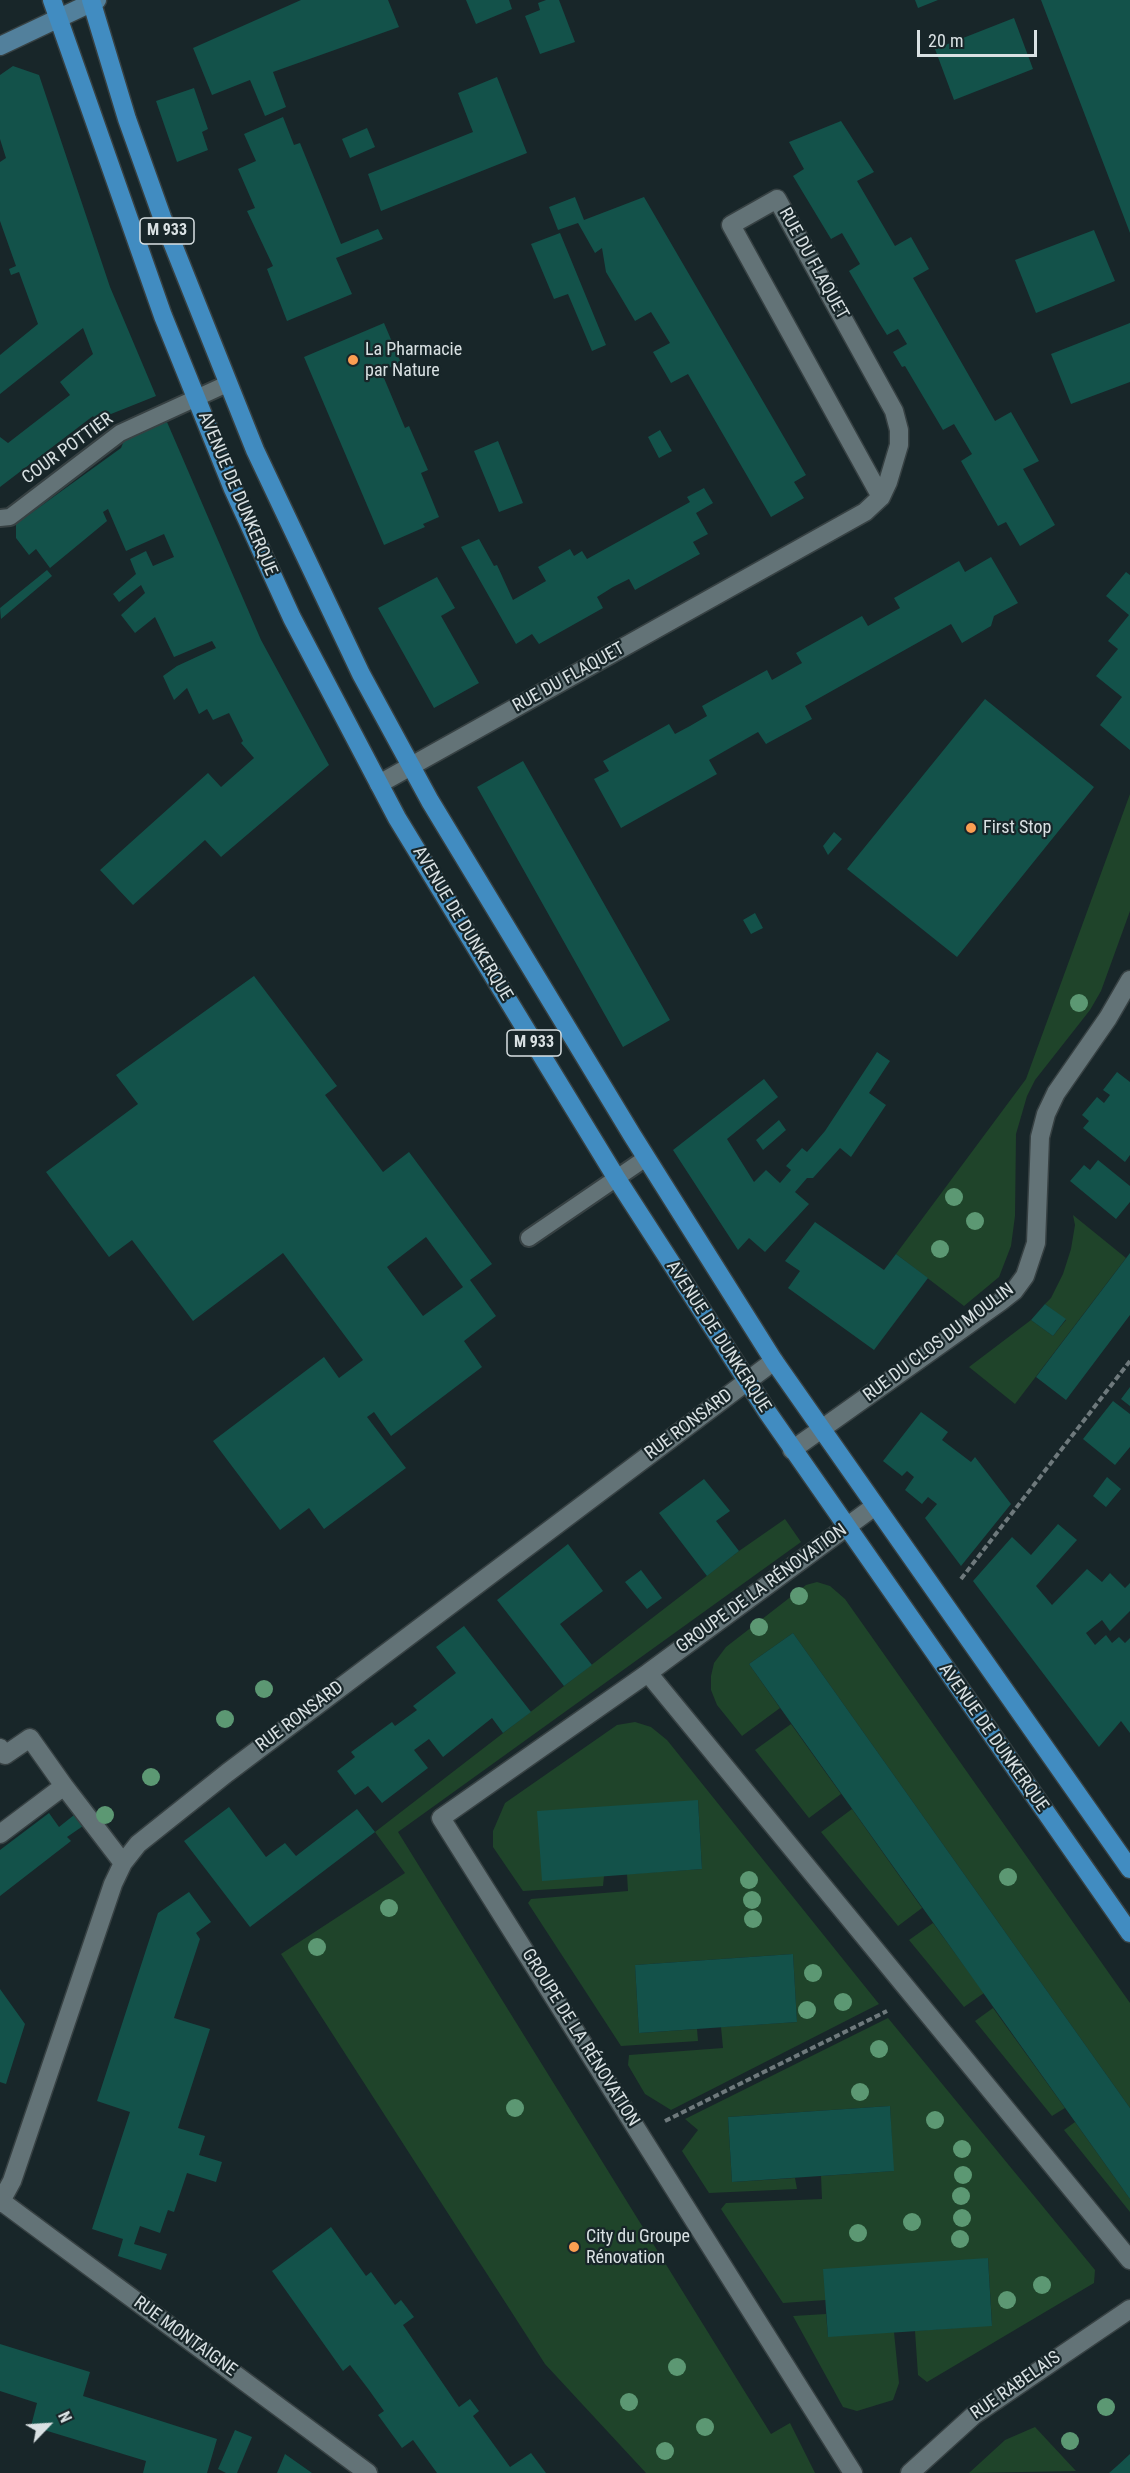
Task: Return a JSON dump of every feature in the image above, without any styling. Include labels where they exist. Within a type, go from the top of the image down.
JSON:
[{"type":"main road","name":"M 933","points":[[52,0],[58,18]]},
{"type":"main road","points":[[0,46],[93,1]]},
{"type":"main road","name":"AVENUE DE DUNKERQUE","points":[[93,1],[150,184],[227,384],[361,674],[411,766],[493,908],[774,1361],[1130,1869]]},
{"type":"main road","name":"AVENUE DE DUNKERQUE","points":[[58,18],[163,316],[195,398],[268,569],[378,784],[617,1179],[792,1450],[1130,1933]]},
{"type":"street","name":"RUE DU FLAQUET","points":[[378,784],[865,512],[881,497],[899,445],[899,430],[894,411],[777,199],[731,225],[881,497]]},
{"type":"street","name":"RUE DU CLOS DU MOULIN","points":[[792,1450],[1014,1291],[1025,1276],[1036,1242],[1040,1137],[1046,1114],[1056,1093],[1108,1018],[1130,980]]},
{"type":"street","name":"RUE RONSARD","points":[[1,2202],[12,2181],[113,1884],[123,1863],[138,1844],[166,1820],[774,1361]]},
{"type":"street","name":"GROUPE DE LA RÉNOVATION","points":[[853,2473],[441,1818],[648,1672],[875,1506]]},
{"type":"street","points":[[648,1672],[1130,2260]]},
{"type":"street","points":[[0,1748],[5,1755],[30,1738],[123,1863]]},
{"type":"street","points":[[0,1834],[64,1786]]},
{"type":"street","name":"RUE MONTAIGNE","points":[[1,2202],[368,2473]]},
{"type":"street","name":"RUE RABELAIS","points":[[910,2473],[974,2415],[1130,2309]]},
{"type":"lane","name":"COUR POTTIER","points":[[0,518],[10,516],[120,433],[227,384]]},
{"type":"lane","points":[[529,1238],[646,1158]]},
{"type":"path","points":[[943,1603],[1130,1361]]},
{"type":"path","points":[[640,2134],[914,1997]]},
{"type":"green space","points":[[1130,794],[1130,911],[1101,991],[1090,1010],[1035,1080],[1027,1096],[1016,1134],[1015,1216],[1011,1246],[999,1277],[964,1306],[896,1254],[1026,1079]]},
{"type":"green space","points":[[1073,1215],[1126,1258],[1015,1404],[969,1367],[1031,1320],[1053,1336],[1066,1320],[1045,1304],[1051,1298],[1063,1274],[1071,1249],[1075,1225]]},
{"type":"green space","points":[[785,1519],[801,1542],[398,1832],[771,2434],[790,2423],[815,2473],[646,2473],[545,2364],[281,1954],[405,1873],[375,1832],[739,1551]]},
{"type":"green space","points":[[817,1582],[830,1586],[845,1599],[1130,2003],[1130,2108],[793,1633],[749,1664],[780,1708],[742,1736],[717,1705],[711,1690],[711,1676],[714,1663],[726,1647],[806,1585]]},
{"type":"green space","points":[[635,1722],[651,1727],[667,1740],[879,2004],[671,2110],[645,2094],[628,2065],[629,2055],[723,2048],[721,2027],[797,2022],[793,1954],[635,1965],[639,2033],[697,2029],[698,2041],[621,2046],[528,1903],[531,1899],[628,1891],[627,1874],[702,1869],[698,1800],[604,1876],[603,1886],[523,1891],[493,1847],[493,1831],[505,1803],[617,1725]]},
{"type":"green space","points":[[791,1724],[841,1794],[809,1818],[755,1750]]},
{"type":"green space","points":[[852,1809],[922,1908],[898,1926],[821,1832]]},
{"type":"green space","points":[[933,1923],[984,1993],[964,2007],[909,1940]]},
{"type":"green space","points":[[993,2008],[1065,2108],[1052,2116],[975,2021]]},
{"type":"green space","points":[[888,2018],[1095,2270],[1094,2283],[927,2382],[918,2375],[915,2331],[992,2325],[988,2258],[826,2300],[783,2303],[721,2209],[726,2203],[822,2199],[821,2176],[893,2171],[890,2106],[728,2117],[732,2182],[795,2178],[797,2189],[709,2193],[682,2151],[698,2130],[685,2119]]},
{"type":"green space","points":[[1075,2122],[1130,2199],[1130,2212],[1064,2130]]},
{"type":"green space","points":[[826,2314],[828,2336],[894,2332],[899,2383],[893,2400],[857,2411],[843,2407],[793,2316]]},
{"type":"green space","points":[[1035,2427],[1076,2471],[969,2473],[1005,2440]]},
{"type":"building","points":[[301,0],[388,0],[399,27],[273,72],[286,107],[265,116],[250,80],[212,95],[193,48]]},
{"type":"building","points":[[466,0],[509,0],[512,9],[476,24]]},
{"type":"building","points":[[546,0],[559,0],[575,42],[540,54],[525,16],[540,10],[538,3]]},
{"type":"building","points":[[915,0],[938,0],[918,8]]},
{"type":"building","points":[[1041,0],[1130,0],[1130,233]]},
{"type":"building","points":[[1014,18],[1033,69],[954,100],[935,49]]},
{"type":"building","points":[[13,66],[39,75],[110,287],[156,396],[96,420],[93,416],[0,487],[0,437],[8,443],[70,395],[60,382],[93,354],[83,328],[0,394],[0,355],[38,324],[19,272],[11,275],[9,269],[16,266],[0,221],[0,162],[6,158],[0,139],[0,75]]},
{"type":"building","points":[[497,77],[527,153],[381,211],[368,174],[473,132],[458,93]]},
{"type":"building","points":[[194,88],[208,129],[202,132],[208,150],[177,162],[156,101]]},
{"type":"building","points":[[283,117],[294,145],[300,143],[341,244],[378,229],[383,239],[336,258],[352,294],[287,321],[267,269],[273,266],[247,211],[255,208],[238,169],[256,161],[244,134]]},
{"type":"building","points":[[841,121],[874,172],[857,181],[895,246],[911,237],[929,269],[913,278],[995,421],[1011,412],[1039,461],[1023,469],[1055,525],[1020,546],[1006,522],[998,526],[961,461],[972,454],[954,424],[943,430],[905,366],[902,367],[893,352],[907,344],[898,329],[887,335],[877,319],[849,271],[860,264],[842,233],[831,239],[793,176],[804,169],[789,142]]},
{"type":"building","points":[[367,128],[375,147],[350,158],[342,139]]},
{"type":"building","points":[[575,197],[584,220],[644,197],[806,475],[794,482],[804,498],[771,517],[688,374],[671,383],[653,352],[670,343],[651,312],[635,321],[606,272],[602,248],[595,253],[578,223],[558,230],[549,207]]},
{"type":"building","points":[[1094,230],[1115,281],[1036,313],[1015,260]]},
{"type":"building","points":[[560,233],[606,345],[592,351],[568,294],[554,299],[531,244]]},
{"type":"building","points":[[384,323],[401,363],[381,371],[405,428],[409,426],[428,470],[421,473],[439,517],[423,524],[425,527],[384,545],[304,357]]},
{"type":"building","points":[[1130,323],[1130,382],[1071,404],[1051,354]]},
{"type":"building","points":[[167,422],[261,640],[329,765],[221,857],[205,840],[133,905],[100,870],[208,773],[221,787],[254,758],[241,743],[243,741],[229,713],[213,720],[207,709],[199,714],[187,688],[174,700],[163,676],[177,666],[216,648],[212,641],[174,657],[155,617],[135,633],[121,615],[145,593],[141,585],[119,602],[113,594],[136,574],[130,559],[146,551],[153,566],[174,557],[164,534],[126,551],[108,509],[103,512],[107,521],[50,568],[36,549],[29,555],[16,538],[16,524],[121,448],[125,438]]},
{"type":"building","points":[[660,430],[672,451],[659,458],[648,437]]},
{"type":"building","points":[[498,441],[523,503],[499,512],[474,451]]},
{"type":"building","points":[[704,488],[713,503],[696,513],[708,534],[693,542],[700,554],[635,590],[629,579],[613,587],[597,597],[603,608],[539,644],[532,634],[516,644],[461,547],[479,539],[494,566],[497,565],[513,600],[546,581],[538,567],[570,549],[574,556],[582,551],[587,559],[690,502],[687,497]]},
{"type":"building","points":[[991,557],[1018,603],[994,616],[991,626],[962,643],[951,624],[805,706],[812,719],[766,744],[758,732],[709,760],[717,774],[621,828],[594,779],[609,771],[603,761],[669,724],[675,734],[690,726],[707,716],[702,706],[767,670],[772,680],[802,663],[796,653],[862,616],[868,626],[900,608],[894,598],[959,561],[965,572]]},
{"type":"building","points":[[47,570],[52,576],[1,619],[0,608]]},
{"type":"building","points":[[1126,572],[1130,575],[1130,750],[1100,725],[1122,697],[1096,676],[1118,649],[1108,641],[1129,615],[1106,596]]},
{"type":"building","points":[[437,577],[455,608],[441,616],[479,683],[434,708],[378,608]]},
{"type":"building","name":"First Stop","points":[[985,699],[1094,787],[957,957],[847,869]]},
{"type":"building","points":[[523,761],[670,1020],[623,1047],[477,787]]},
{"type":"building","points":[[834,832],[842,839],[828,855],[823,846]]},
{"type":"building","points":[[755,913],[763,928],[751,934],[743,920]]},
{"type":"building","points":[[254,976],[337,1086],[325,1095],[383,1172],[409,1152],[492,1264],[470,1280],[496,1316],[464,1341],[482,1367],[391,1436],[374,1412],[367,1417],[406,1468],[324,1529],[309,1508],[280,1530],[213,1441],[324,1357],[339,1378],[363,1360],[283,1253],[193,1321],[132,1240],[109,1257],[46,1172],[138,1104],[116,1075]],"holes":[[[426,1237],[463,1287],[423,1316],[387,1267]]]},
{"type":"building","points":[[877,1052],[890,1061],[869,1093],[886,1105],[851,1157],[840,1148],[813,1178],[807,1178],[795,1192],[809,1204],[765,1252],[749,1238],[738,1250],[673,1150],[764,1079],[778,1097],[727,1139],[754,1182],[766,1170],[780,1183],[791,1170],[786,1166],[802,1148],[807,1152],[825,1131]]},
{"type":"building","points":[[1117,1072],[1130,1082],[1130,1155],[1125,1162],[1083,1128],[1089,1121],[1082,1115],[1097,1097],[1104,1103],[1110,1095],[1103,1090]]},
{"type":"building","points":[[779,1120],[786,1130],[763,1150],[756,1140]]},
{"type":"building","points":[[1098,1160],[1130,1186],[1130,1202],[1116,1219],[1070,1181],[1084,1165],[1090,1170]]},
{"type":"building","points":[[815,1222],[884,1270],[896,1254],[928,1278],[874,1350],[788,1288],[800,1271],[785,1261]]},
{"type":"building","points":[[1130,1253],[1130,1315],[1066,1400],[1036,1377]]},
{"type":"building","points":[[1045,1304],[1066,1319],[1053,1336],[1031,1320]]},
{"type":"building","points":[[1130,1387],[1130,1406],[1121,1399]]},
{"type":"building","points":[[1113,1401],[1130,1414],[1130,1447],[1115,1465],[1083,1439]]},
{"type":"building","points":[[921,1412],[948,1432],[942,1440],[971,1462],[975,1457],[1011,1504],[961,1566],[925,1518],[937,1504],[928,1497],[922,1504],[905,1490],[914,1477],[907,1471],[902,1476],[883,1461]]},
{"type":"building","points":[[1107,1477],[1121,1489],[1106,1507],[1093,1496]]},
{"type":"building","points":[[704,1479],[730,1511],[716,1521],[739,1551],[707,1576],[659,1513]]},
{"type":"building","points":[[1058,1524],[1077,1540],[1036,1586],[1052,1605],[1087,1569],[1102,1582],[1110,1573],[1125,1588],[1130,1583],[1130,1611],[1110,1631],[1102,1620],[1086,1633],[1095,1645],[1106,1635],[1112,1643],[1119,1637],[1125,1643],[1130,1638],[1130,1733],[1121,1721],[1099,1747],[973,1581],[1012,1537],[1031,1555]]},
{"type":"building","points":[[568,1544],[603,1591],[560,1624],[592,1665],[564,1686],[497,1600]]},
{"type":"building","points":[[641,1570],[662,1598],[647,1609],[625,1582]]},
{"type":"building","points":[[464,1626],[531,1712],[503,1733],[492,1718],[443,1757],[429,1739],[414,1750],[428,1768],[382,1803],[368,1786],[355,1795],[337,1771],[355,1757],[351,1752],[392,1722],[395,1726],[417,1710],[413,1706],[456,1673],[436,1647]]},
{"type":"building","points":[[793,1633],[1130,2108],[1130,2199],[749,1664]]},
{"type":"building","points":[[698,1800],[702,1869],[542,1881],[537,1811]]},
{"type":"building","points":[[229,1807],[266,1857],[285,1843],[296,1856],[357,1809],[375,1832],[250,1927],[184,1841]]},
{"type":"building","points":[[49,1813],[59,1827],[74,1815],[83,1826],[67,1837],[71,1841],[0,1896],[0,1850]]},
{"type":"building","points":[[189,1892],[211,1922],[196,1933],[200,1939],[174,2018],[210,2029],[178,2128],[205,2136],[199,2155],[222,2162],[216,2182],[187,2173],[174,2212],[168,2210],[160,2233],[140,2226],[134,2244],[167,2254],[161,2270],[118,2256],[123,2239],[92,2229],[130,2112],[97,2101],[158,1913]]},
{"type":"building","points":[[793,1954],[797,2022],[639,2033],[635,1965]]},
{"type":"building","points":[[0,1989],[25,2024],[6,2084],[0,2082]]},
{"type":"building","points":[[890,2106],[894,2171],[732,2182],[728,2117]]},
{"type":"building","points":[[331,2227],[366,2276],[371,2272],[395,2305],[401,2300],[414,2317],[403,2325],[459,2407],[470,2399],[479,2411],[473,2416],[510,2467],[531,2453],[546,2473],[437,2473],[413,2440],[402,2448],[378,2415],[384,2411],[369,2390],[350,2365],[343,2371],[272,2271]]},
{"type":"building","points":[[988,2258],[992,2326],[828,2337],[823,2269]]},
{"type":"building","points":[[0,2344],[90,2372],[83,2396],[217,2439],[207,2473],[143,2473],[146,2461],[31,2426],[37,2403],[0,2391]]},
{"type":"building","points":[[235,2430],[252,2437],[237,2473],[226,2473],[218,2469]]},
{"type":"building","points":[[285,2454],[312,2473],[277,2473]]},
{"type":"building","points":[[1130,2454],[1130,2473],[1109,2473],[1117,2466]]},
{"type":"place","name":"La Pharmacie par Nature","points":[[353,360]]},
{"type":"place","name":"First Stop","points":[[971,828]]},
{"type":"place","name":"City du Groupe Rénovation","points":[[574,2247]]}]
